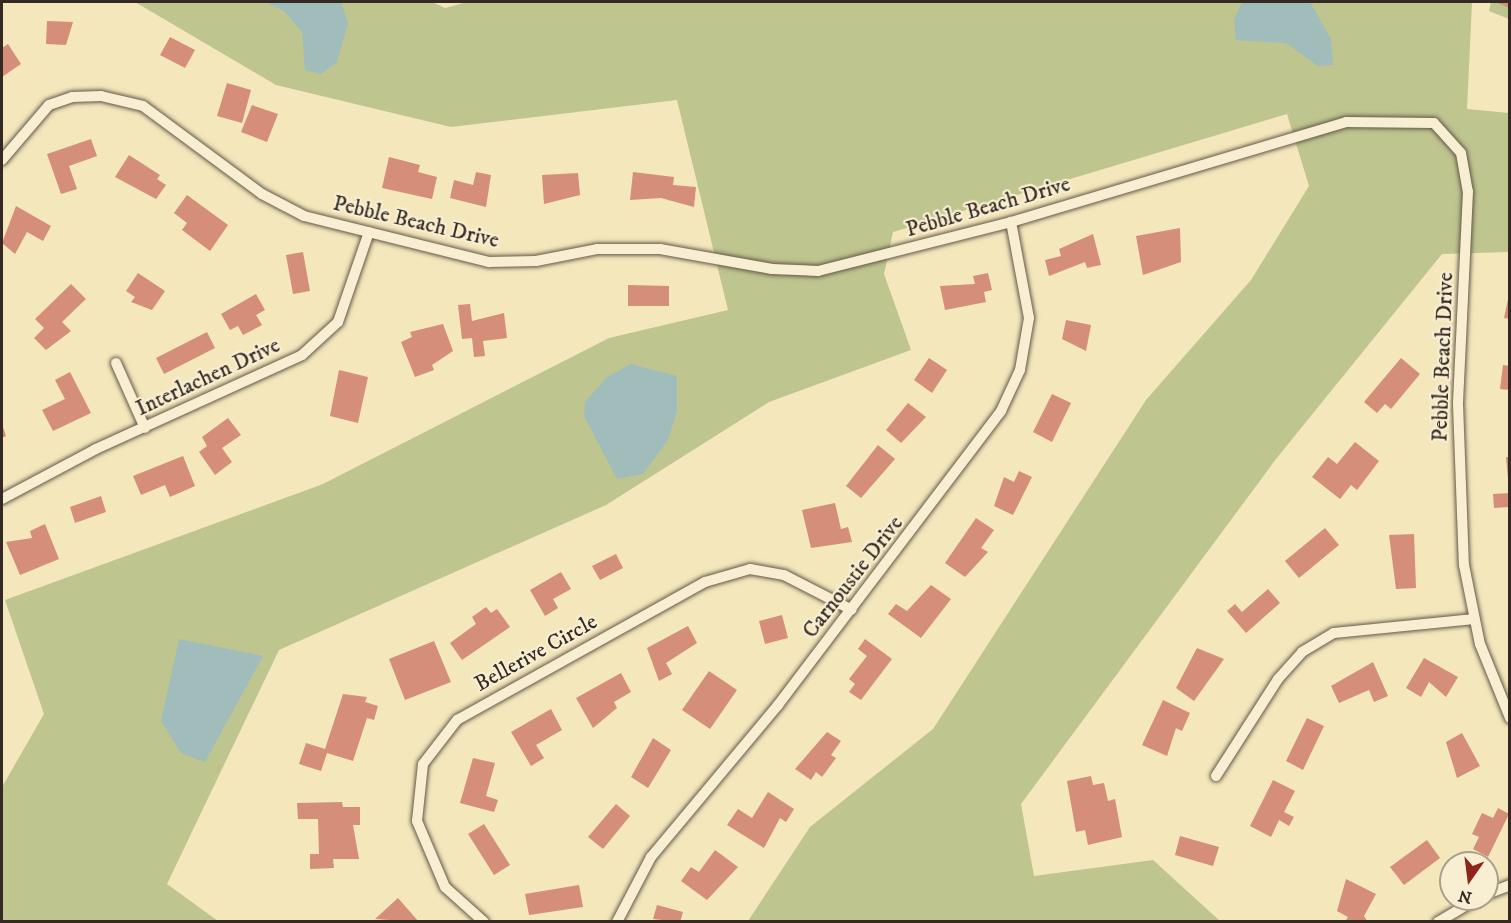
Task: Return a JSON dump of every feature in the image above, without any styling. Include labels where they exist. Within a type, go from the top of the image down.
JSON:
[{"type":"street","name":"Pebble Beach Drive","points":[[2,160],[48,105],[72,97],[121,99],[143,106],[285,208],[489,262],[660,249],[772,269],[818,271],[1011,222],[1346,123],[1413,120],[1434,123],[1447,133],[1461,153],[1468,191],[1458,404],[1464,565],[1474,619],[1509,718]]},
{"type":"street","name":"Carnoustie Drive","points":[[617,921],[651,857],[852,610],[940,497],[1011,391],[1027,345],[1029,318],[1011,222]]},
{"type":"street","name":"Interlachen Drive","points":[[2,499],[145,428],[302,355],[322,340],[347,306],[369,232]]},
{"type":"street","points":[[116,363],[145,428]]},
{"type":"street","name":"Bellerive Circle","points":[[484,921],[445,887],[417,821],[423,764],[457,720],[705,582],[750,570],[784,574],[852,610]]},
{"type":"street","points":[[1216,776],[1278,679],[1302,652],[1334,633],[1474,619]]},
{"type":"street","points":[[1438,921],[1456,911]]},
{"type":"green space","points":[[135,2],[432,2],[445,8],[467,2],[1472,2],[1467,109],[1509,113],[1509,252],[1442,254],[1276,459],[1021,804],[1034,876],[1153,860],[1220,921],[748,921],[810,827],[933,729],[1146,400],[1251,280],[1309,186],[1287,114],[893,232],[884,274],[911,350],[769,402],[606,505],[279,650],[167,884],[218,921],[2,922],[2,787],[44,714],[5,600],[323,484],[609,338],[728,310],[677,100],[451,127],[276,85]]},
{"type":"green space","points":[[1491,2],[1509,2],[1509,19],[1489,11]]},
{"type":"water","points":[[266,2],[341,2],[348,23],[337,62],[321,74],[305,70],[302,32],[284,11]]},
{"type":"water","points":[[1242,2],[1310,2],[1331,39],[1333,65],[1318,66],[1286,43],[1236,40],[1234,20]]},
{"type":"water","points":[[631,364],[677,376],[677,411],[668,440],[643,474],[617,479],[584,416],[585,402],[607,377]]},
{"type":"water","points":[[179,639],[263,656],[205,762],[181,753],[161,721]]},
{"type":"building","points":[[1495,2],[1510,2],[1510,8]]},
{"type":"building","points":[[47,21],[73,22],[66,45],[46,44]]},
{"type":"building","points":[[170,37],[195,50],[185,68],[160,55]]},
{"type":"building","points":[[8,44],[21,64],[2,77],[2,48]]},
{"type":"building","points":[[227,83],[251,90],[242,123],[217,116]]},
{"type":"building","points":[[252,105],[278,114],[267,142],[241,132]]},
{"type":"building","points":[[91,139],[97,156],[69,166],[77,189],[61,194],[47,154]]},
{"type":"building","points":[[129,155],[160,175],[157,179],[166,185],[156,199],[115,177]]},
{"type":"building","points":[[389,157],[420,165],[418,172],[437,177],[432,199],[382,188]]},
{"type":"building","points":[[476,172],[491,175],[486,207],[450,198],[454,180],[473,185]]},
{"type":"building","points":[[633,172],[674,177],[673,185],[696,187],[694,207],[661,198],[630,200]]},
{"type":"building","points":[[578,173],[580,195],[544,204],[542,175]]},
{"type":"building","points":[[187,195],[228,225],[210,251],[182,230],[187,223],[174,213]]},
{"type":"building","points":[[16,206],[51,226],[43,241],[27,232],[15,254],[2,243]]},
{"type":"building","points":[[1180,228],[1181,262],[1143,275],[1136,236]]},
{"type":"building","points":[[1093,234],[1101,265],[1087,268],[1085,262],[1049,276],[1045,260],[1061,256],[1059,249]]},
{"type":"building","points":[[303,252],[310,291],[293,294],[286,255]]},
{"type":"building","points":[[138,273],[165,291],[152,310],[131,302],[135,297],[126,291]]},
{"type":"building","points":[[988,273],[992,290],[984,292],[986,302],[945,310],[940,286],[975,284],[973,276]]},
{"type":"building","points":[[71,284],[86,299],[62,322],[71,331],[46,350],[34,338],[44,328],[35,319]]},
{"type":"building","points":[[628,285],[669,286],[669,306],[628,306]]},
{"type":"building","points":[[1510,290],[1510,319],[1504,318]]},
{"type":"building","points":[[256,294],[265,310],[256,315],[262,325],[243,335],[238,326],[230,330],[221,314]]},
{"type":"building","points":[[470,304],[472,321],[504,313],[507,338],[483,341],[485,356],[474,357],[472,338],[462,339],[458,305]]},
{"type":"building","points":[[1066,320],[1091,325],[1086,351],[1062,339]]},
{"type":"building","points":[[443,324],[453,351],[432,365],[434,370],[415,377],[401,342],[412,337],[410,332]]},
{"type":"building","points":[[207,332],[215,348],[164,374],[156,358]]},
{"type":"building","points":[[929,358],[947,370],[932,393],[914,380]]},
{"type":"building","points":[[1401,358],[1420,374],[1391,409],[1385,404],[1377,413],[1364,402]]},
{"type":"building","points":[[1503,365],[1510,366],[1510,390],[1500,389]]},
{"type":"building","points":[[339,370],[368,377],[358,423],[330,416]]},
{"type":"building","points":[[70,372],[91,413],[53,431],[42,410],[65,399],[55,380]]},
{"type":"building","points":[[1052,394],[1071,403],[1052,442],[1033,432]]},
{"type":"building","points":[[908,403],[926,417],[901,443],[886,430]]},
{"type":"building","points":[[228,418],[241,435],[222,448],[232,462],[215,475],[199,452],[207,446],[202,437]]},
{"type":"building","points":[[2,424],[6,436],[2,438]]},
{"type":"building","points":[[1355,442],[1379,461],[1357,490],[1351,485],[1340,499],[1312,477],[1328,457],[1337,464]]},
{"type":"building","points":[[878,445],[895,459],[861,498],[846,486]]},
{"type":"building","points":[[183,456],[195,486],[170,497],[165,485],[141,495],[133,476]]},
{"type":"building","points":[[1506,457],[1510,457],[1510,479],[1508,479]]},
{"type":"building","points":[[1019,471],[1032,477],[1013,515],[994,506],[1004,477],[1014,482]]},
{"type":"building","points":[[1510,493],[1510,507],[1494,508],[1493,494]]},
{"type":"building","points":[[101,496],[106,512],[75,523],[70,507]]},
{"type":"building","points":[[835,503],[841,529],[848,527],[852,542],[811,548],[802,510]]},
{"type":"building","points":[[976,518],[994,530],[981,548],[988,552],[965,577],[945,563]]},
{"type":"building","points":[[45,524],[59,559],[20,575],[6,542],[32,538],[30,531]]},
{"type":"building","points":[[1325,528],[1339,545],[1299,578],[1285,561]]},
{"type":"building","points":[[1414,534],[1416,588],[1396,589],[1389,535]]},
{"type":"building","points":[[616,554],[623,568],[600,580],[592,566]]},
{"type":"building","points":[[561,572],[571,589],[553,599],[558,608],[545,616],[530,590]]},
{"type":"building","points":[[931,585],[951,599],[921,638],[888,614],[896,604],[907,611]]},
{"type":"building","points":[[1268,589],[1280,603],[1246,633],[1227,611],[1235,604],[1242,612]]},
{"type":"building","points":[[486,607],[491,613],[497,609],[510,627],[462,660],[450,643],[476,624],[472,617]]},
{"type":"building","points":[[782,615],[788,638],[765,644],[759,621]]},
{"type":"building","points":[[688,626],[697,643],[666,663],[672,674],[659,681],[647,648]]},
{"type":"building","points":[[865,639],[892,659],[861,700],[849,692],[855,684],[849,679],[867,656],[858,649]]},
{"type":"building","points":[[434,641],[451,682],[405,700],[389,659]]},
{"type":"building","points":[[1197,648],[1224,659],[1194,701],[1176,688]]},
{"type":"building","points":[[1424,658],[1458,677],[1446,697],[1429,682],[1421,697],[1406,688]]},
{"type":"building","points":[[1373,662],[1388,696],[1374,702],[1369,690],[1339,703],[1331,686]]},
{"type":"building","points":[[709,671],[737,690],[710,729],[682,710]]},
{"type":"building","points":[[621,673],[631,692],[614,702],[617,708],[593,728],[576,698]]},
{"type":"building","points":[[343,694],[367,697],[365,702],[378,706],[374,720],[367,718],[353,761],[327,753],[321,771],[299,764],[306,743],[325,749]]},
{"type":"building","points":[[1163,700],[1190,713],[1182,731],[1176,728],[1167,756],[1142,745]]},
{"type":"building","points":[[551,709],[562,730],[536,745],[544,758],[531,766],[511,732]]},
{"type":"building","points":[[1307,718],[1324,726],[1303,770],[1286,761]]},
{"type":"building","points":[[827,732],[841,741],[831,755],[836,758],[822,777],[816,772],[811,780],[795,769]]},
{"type":"building","points":[[1462,733],[1480,766],[1457,778],[1446,742]]},
{"type":"building","points":[[653,738],[671,750],[648,788],[631,777]]},
{"type":"building","points":[[473,758],[495,763],[486,796],[498,800],[494,812],[460,803]]},
{"type":"building","points":[[1091,776],[1093,785],[1104,783],[1108,801],[1115,799],[1122,837],[1088,845],[1085,830],[1076,832],[1067,781]]},
{"type":"building","points":[[1273,780],[1295,791],[1284,812],[1294,817],[1289,826],[1279,820],[1271,837],[1250,826]]},
{"type":"building","points":[[768,792],[794,809],[786,822],[780,818],[764,848],[727,825],[738,809],[752,818]]},
{"type":"building","points":[[342,802],[343,807],[360,807],[360,825],[353,825],[359,859],[333,859],[334,868],[310,869],[310,854],[319,854],[318,819],[298,819],[297,803]]},
{"type":"building","points":[[616,804],[630,816],[603,849],[588,837]]},
{"type":"building","points":[[1498,808],[1509,814],[1491,851],[1473,849],[1479,837],[1472,834],[1482,813],[1493,818]]},
{"type":"building","points":[[484,824],[510,865],[494,875],[468,834]]},
{"type":"building","points":[[1180,836],[1219,847],[1213,866],[1175,855]]},
{"type":"building","points":[[1427,840],[1439,857],[1404,885],[1390,867]]},
{"type":"building","points":[[715,850],[738,867],[707,900],[681,881],[691,867],[699,872]]},
{"type":"building","points":[[1346,879],[1376,894],[1364,916],[1368,922],[1345,922],[1348,917],[1337,911]]},
{"type":"building","points":[[579,885],[583,907],[529,915],[525,894]]},
{"type":"building","points":[[398,898],[419,922],[375,919]]},
{"type":"building","points":[[657,905],[683,912],[680,922],[653,919]]}]
